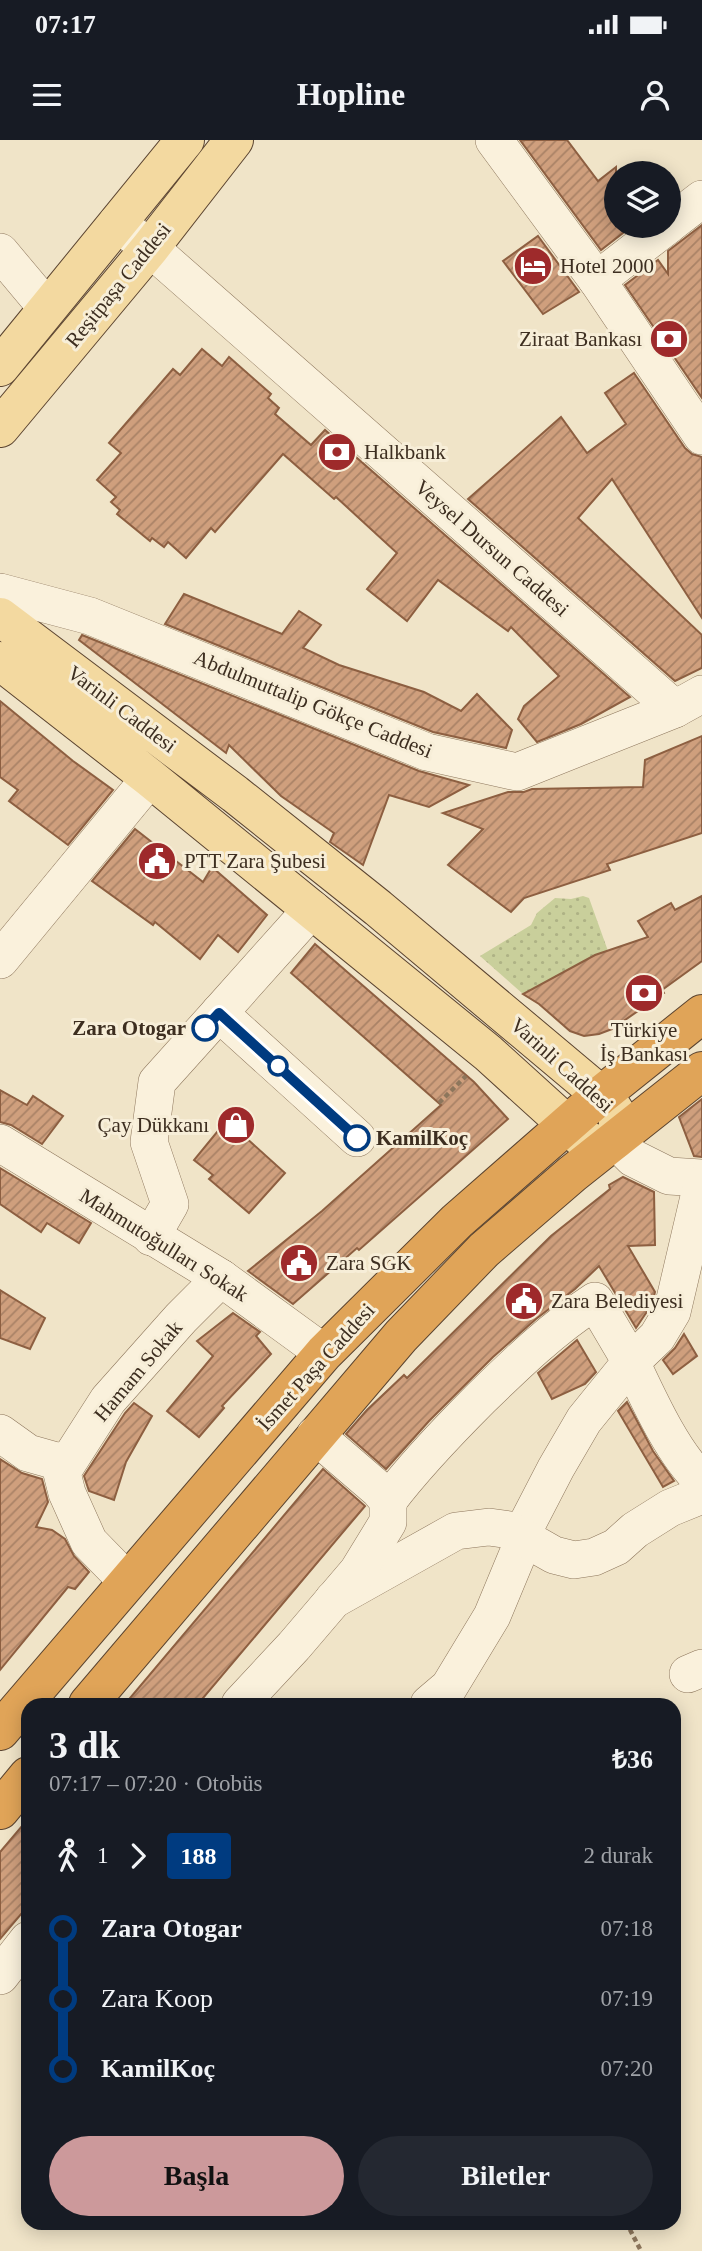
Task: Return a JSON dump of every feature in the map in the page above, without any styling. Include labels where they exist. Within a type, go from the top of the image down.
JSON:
[{"type":"highway","name":"İsmet Paşa Caddesi","points":[[28,1698],[324,1353],[457,1221],[601,1095],[702,1014]]},
{"type":"highway","name":"İsmet Paşa Caddesi","points":[[93,1698],[401,1336],[484,1250],[572,1174],[702,1071]]},
{"type":"highway","name":"İsmet Paşa Caddesi","points":[[0,1731],[21,1707]]},
{"type":"highway","points":[[0,1810],[21,1784]]},
{"type":"main road","points":[[0,367],[185,140]]},
{"type":"main road","name":"Reşitpaşa Caddesi","points":[[0,428],[150,248],[234,140]]},
{"type":"main road","name":"Varinli Caddesi","points":[[0,617],[245,802],[378,908],[601,1095],[617,1113],[620,1126],[615,1140],[599,1144],[584,1140],[488,1053],[150,778],[0,661]]},
{"type":"street","points":[[494,140],[597,280],[702,436]]},
{"type":"street","points":[[681,215],[702,199]]},
{"type":"street","name":"Veysel Dursun Caddesi","points":[[117,223],[689,702]]},
{"type":"street","points":[[597,280],[651,238]]},
{"type":"street","points":[[0,253],[47,308]]},
{"type":"street","name":"Abdulmuttalip Gökçe Caddesi","points":[[0,592],[90,615],[426,752],[517,772],[689,702]]},
{"type":"street","points":[[0,960],[150,778]]},
{"type":"street","points":[[151,1237],[170,1204],[149,1142],[157,1082],[312,909]]},
{"type":"street","points":[[219,1013],[357,1138]]},
{"type":"street","points":[[615,1140],[632,1158],[668,1176],[702,1178]]},
{"type":"street","name":"Mahmutoğulları Sokak","points":[[0,1143],[221,1278],[324,1353]]},
{"type":"street","points":[[436,1698],[449,1687],[492,1616],[527,1524],[555,1468],[584,1420],[631,1362],[657,1337],[672,1312],[702,1184]]},
{"type":"street","name":"Hamam Sokak","points":[[59,1461],[67,1464],[108,1400],[181,1318],[221,1278]]},
{"type":"street","points":[[245,1698],[358,1572],[388,1522],[388,1501],[410,1473],[526,1354],[595,1301],[668,1433],[692,1471],[702,1481]]},
{"type":"street","points":[[0,1433],[28,1452],[59,1461],[73,1510],[89,1542],[128,1582]]},
{"type":"street","points":[[315,1435],[379,1490],[388,1501]]},
{"type":"street","points":[[333,1600],[456,1531],[489,1527],[510,1530],[554,1555],[574,1560],[594,1558],[616,1547],[635,1530],[670,1508],[702,1495]]},
{"type":"street","points":[[0,1976],[21,1949]]},
{"type":"path","points":[[630,2230],[641,2251]]},
{"type":"green space","points":[[583,896],[589,898],[608,951],[523,994],[480,956],[531,925],[537,913],[555,898],[571,899]]},
{"type":"building","points":[[520,140],[567,140],[598,181],[604,176],[604,238],[616,238],[601,250]]},
{"type":"building","points":[[702,225],[702,398],[625,285],[658,260],[668,274],[668,251]]},
{"type":"building","points":[[538,236],[579,292],[543,314],[503,261]]},
{"type":"building","points":[[202,349],[222,366],[229,357],[271,394],[268,398],[279,408],[275,414],[311,445],[325,430],[630,697],[581,724],[537,742],[518,719],[524,706],[559,676],[511,627],[508,631],[438,580],[407,621],[367,589],[397,553],[336,497],[334,499],[283,454],[215,532],[211,528],[186,558],[168,542],[164,547],[152,538],[150,541],[117,514],[120,510],[111,502],[116,497],[97,480],[121,453],[109,443],[173,369],[180,375]]},
{"type":"building","points":[[634,373],[685,448],[702,457],[702,618],[612,479],[578,518],[702,635],[702,668],[675,681],[468,499],[561,417],[587,453],[626,424],[605,393]]},
{"type":"building","points":[[184,594],[282,634],[299,611],[321,625],[303,648],[339,665],[424,692],[461,711],[477,694],[512,730],[506,748],[433,732],[165,624]]},
{"type":"building","points":[[82,635],[419,771],[469,785],[429,807],[389,795],[363,865],[330,842],[334,833],[281,796],[229,745],[226,753],[79,640]]},
{"type":"building","points":[[0,701],[113,790],[68,845],[9,801],[18,790],[0,777]]},
{"type":"building","points":[[702,736],[702,833],[607,864],[610,870],[524,898],[511,912],[448,865],[483,829],[443,813],[508,792],[532,789],[643,787],[645,760]]},
{"type":"building","points":[[135,829],[203,882],[212,867],[267,915],[238,952],[218,935],[200,959],[155,922],[153,925],[92,881]]},
{"type":"building","points":[[702,896],[702,961],[662,990],[664,993],[612,1029],[584,1036],[570,1031],[523,994],[595,955],[648,937],[638,921],[671,903],[675,910]]},
{"type":"building","points":[[315,944],[474,1082],[508,1119],[359,1250],[357,1248],[293,1304],[248,1271],[322,1211],[441,1105],[291,973]]},
{"type":"building","points":[[0,1090],[27,1105],[33,1096],[63,1116],[42,1144],[11,1125],[0,1122]]},
{"type":"building","points":[[702,1099],[702,1157],[694,1156],[679,1117]]},
{"type":"building","points":[[231,1115],[249,1131],[244,1136],[285,1173],[249,1213],[209,1179],[213,1175],[194,1160]]},
{"type":"building","points":[[0,1168],[91,1223],[79,1243],[47,1223],[41,1232],[0,1204]]},
{"type":"building","points":[[623,1177],[654,1192],[655,1245],[628,1246],[655,1292],[652,1304],[636,1328],[599,1266],[493,1357],[386,1469],[346,1434],[367,1410],[404,1375],[407,1378],[551,1236],[610,1189],[609,1185]]},
{"type":"building","points":[[0,1290],[45,1318],[30,1349],[0,1338]]},
{"type":"building","points":[[233,1313],[260,1332],[256,1336],[271,1354],[222,1406],[224,1408],[199,1437],[167,1411],[213,1356],[197,1341]]},
{"type":"building","points":[[684,1334],[697,1356],[673,1374],[663,1360]]},
{"type":"building","points":[[577,1340],[596,1372],[585,1384],[552,1399],[538,1373]]},
{"type":"building","points":[[627,1402],[653,1451],[674,1481],[663,1487],[618,1411]]},
{"type":"building","points":[[134,1403],[152,1416],[126,1462],[114,1500],[89,1491],[84,1476]]},
{"type":"building","points":[[0,1459],[22,1473],[42,1479],[48,1502],[36,1527],[52,1530],[65,1539],[74,1556],[89,1572],[75,1589],[68,1587],[0,1670]]},
{"type":"building","points":[[323,1469],[365,1506],[203,1698],[130,1698]]},
{"type":"building","points":[[21,1827],[21,1914],[0,1939],[0,1852]]},
{"type":"bus line","name":"188","points":[[205,1028],[219,1013],[357,1138]]},
{"type":"place","name":"Hotel 2000","points":[[533,266]]},
{"type":"place","name":"Ziraat Bankası","points":[[669,339]]},
{"type":"place","name":"Halkbank","points":[[337,452]]},
{"type":"place","name":"PTT Zara Şubesi","points":[[157,861]]},
{"type":"place","name":"Türkiye İş Bankası","points":[[644,993]]},
{"type":"place","name":"Zara Otogar","points":[[205,1028]]},
{"type":"place","name":"Çay Dükkanı","points":[[236,1125]]},
{"type":"place","name":"KamilKoç","points":[[357,1138]]},
{"type":"place","name":"Zara SGK","points":[[299,1263]]},
{"type":"place","name":"Zara Belediyesi","points":[[524,1301]]}]
